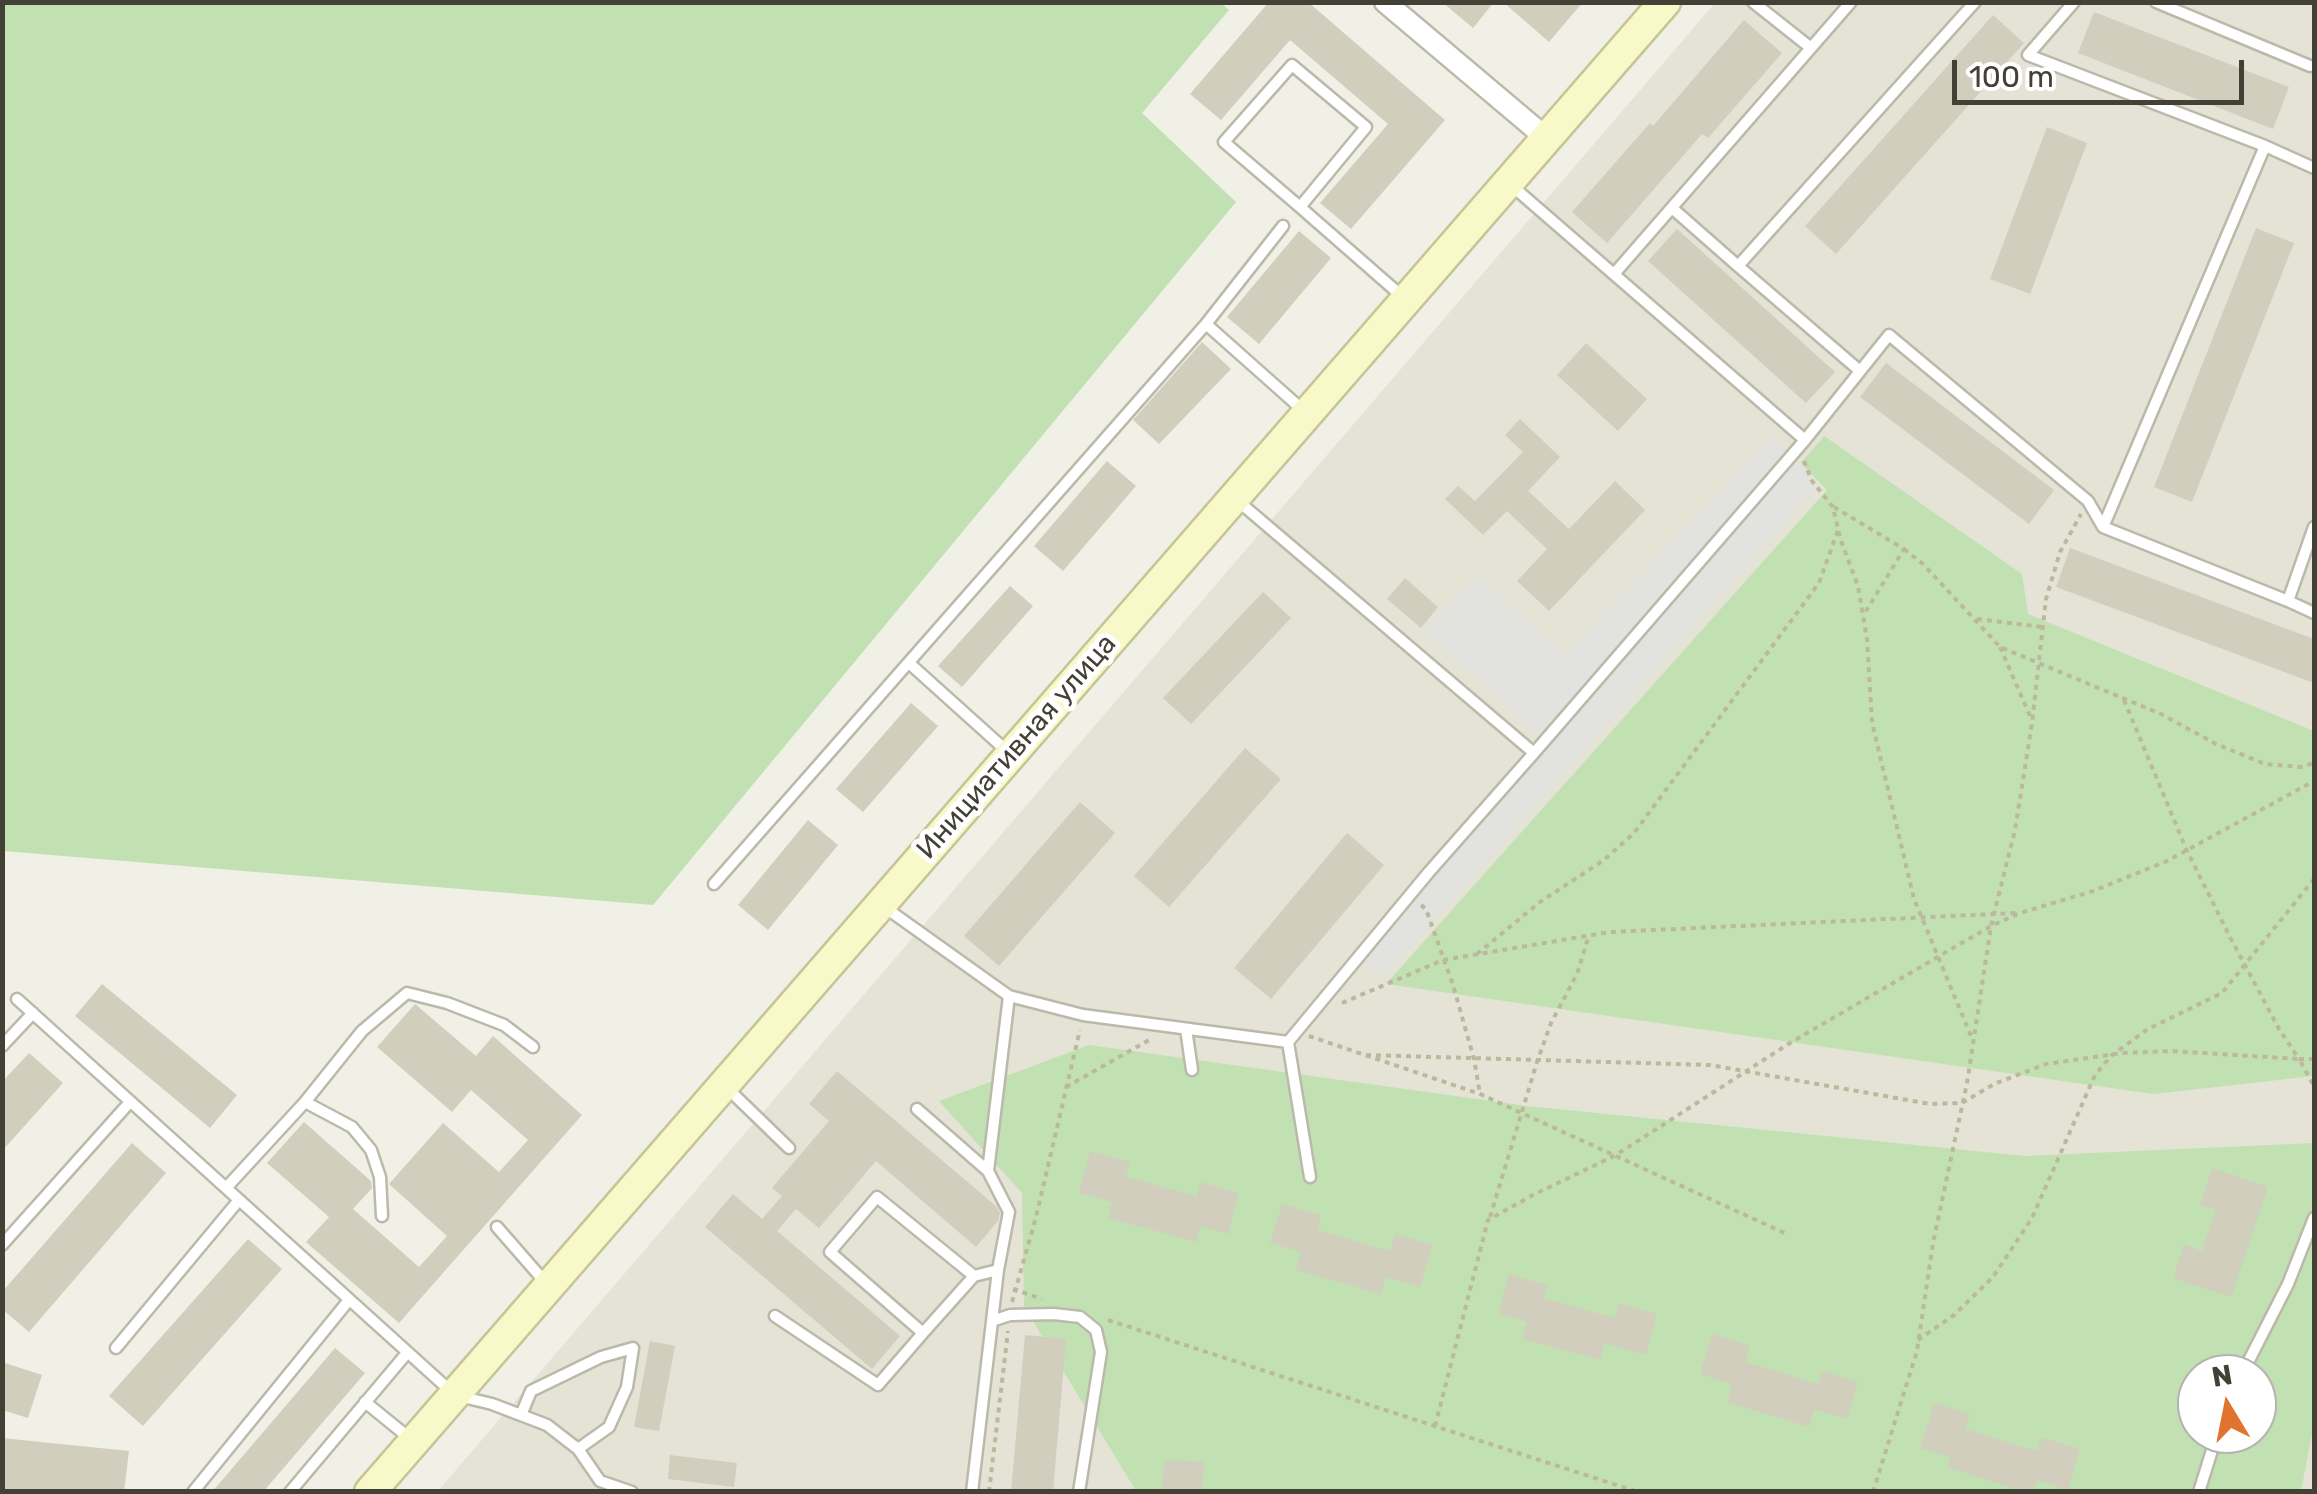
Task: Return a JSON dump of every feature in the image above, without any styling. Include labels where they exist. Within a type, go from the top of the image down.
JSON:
[{"type":"main road","name":"Инициативная улица","points":[[370,1492],[1665,2]]},
{"type":"street","points":[[1384,2],[1545,137]]},
{"type":"lane","points":[[1753,2],[1811,48]]},
{"type":"lane","points":[[1614,274],[1851,2]]},
{"type":"lane","points":[[1738,266],[1975,2]]},
{"type":"lane","points":[[2074,2],[2028,55],[2314,168]]},
{"type":"lane","points":[[2156,2],[2310,66]]},
{"type":"lane","points":[[1300,207],[1366,127],[1292,65],[1224,142],[1405,298]]},
{"type":"lane","points":[[2103,527],[2265,146]]},
{"type":"lane","points":[[1507,181],[1802,444]]},
{"type":"lane","points":[[1672,208],[1860,371]]},
{"type":"lane","points":[[714,884],[1206,324],[1282,226]]},
{"type":"lane","points":[[1206,324],[1306,413]]},
{"type":"lane","points":[[1310,1177],[1288,1042],[1408,897],[1802,444],[1889,336],[2088,502],[2103,527],[2314,613]]},
{"type":"lane","points":[[1234,497],[1534,754]]},
{"type":"lane","points":[[2288,601],[2314,527]]},
{"type":"lane","points":[[909,663],[1010,754]]},
{"type":"lane","points":[[881,904],[1009,996],[1083,1015],[1288,1042]]},
{"type":"lane","points":[[226,1188],[305,1102],[362,1031],[407,993],[447,1003],[504,1025],[534,1047]]},
{"type":"lane","points":[[988,1170],[1009,996]]},
{"type":"lane","points":[[17,999],[454,1395],[492,1404],[546,1425],[578,1449],[600,1481],[632,1492]]},
{"type":"lane","points":[[2,1046],[33,1013]]},
{"type":"lane","points":[[1186,1030],[1192,1070]]},
{"type":"lane","points":[[724,1085],[790,1148]]},
{"type":"lane","points":[[2,1245],[130,1102]]},
{"type":"lane","points":[[305,1102],[352,1127],[370,1150],[380,1177],[382,1216]]},
{"type":"lane","points":[[917,1108],[988,1170],[1009,1212],[998,1270],[972,1492]]},
{"type":"lane","points":[[923,1333],[830,1252],[877,1197],[974,1276]]},
{"type":"lane","points":[[116,1348],[239,1200]]},
{"type":"lane","points":[[2252,1354],[2288,1284],[2314,1218]]},
{"type":"lane","points":[[497,1227],[549,1287]]},
{"type":"lane","points":[[774,1316],[878,1385],[974,1276],[998,1270]]},
{"type":"lane","points":[[194,1492],[349,1300]]},
{"type":"lane","points":[[992,1320],[1010,1315],[1080,1317],[1096,1330],[1101,1352],[1079,1492]]},
{"type":"lane","points":[[521,1415],[531,1391],[600,1357],[633,1348],[627,1387],[609,1426],[578,1449]]},
{"type":"lane","points":[[290,1492],[407,1352]]},
{"type":"lane","points":[[365,1402],[414,1442]]},
{"type":"lane","points":[[2199,1492],[2211,1454]]},
{"type":"path","points":[[1802,444],[1812,482],[1834,506],[1904,549],[2000,647],[2032,720]]},
{"type":"path","points":[[1873,1492],[1918,1340],[1932,1243],[1962,1103],[1991,926],[2014,830],[2046,598],[2060,552],[2088,502]]},
{"type":"path","points":[[1834,506],[1838,530],[1858,586],[1872,722],[1919,917],[1972,1037]]},
{"type":"path","points":[[1476,954],[1540,902],[1604,860],[1634,833],[1818,583],[1838,530]]},
{"type":"path","points":[[1863,616],[1904,549]]},
{"type":"path","points":[[1974,619],[2042,627]]},
{"type":"path","points":[[2000,647],[2265,764],[2314,763]]},
{"type":"path","points":[[2124,700],[2187,850],[2245,965],[2314,1086]]},
{"type":"path","points":[[1488,1220],[1616,1154],[1745,1072],[1991,926],[2093,891],[2187,850],[2314,781]]},
{"type":"path","points":[[1918,1340],[1954,1315],[1993,1277],[2032,1218],[2094,1074],[2112,1054],[2148,1029],[2222,993],[2314,879]]},
{"type":"path","points":[[1408,897],[1426,909],[1474,1060],[1480,1094]]},
{"type":"path","points":[[1306,1020],[1443,960],[1589,935],[2020,913]]},
{"type":"path","points":[[1435,1426],[1488,1220],[1520,1114],[1550,1024],[1577,974],[1589,935]]},
{"type":"path","points":[[1050,1301],[1013,1289],[1036,1217],[1083,1015]]},
{"type":"path","points":[[1066,1088],[1170,1028]]},
{"type":"path","points":[[1297,1031],[1480,1094],[1789,1236]]},
{"type":"path","points":[[1366,1055],[1710,1064],[1930,1104],[1962,1103],[1994,1084],[2046,1064],[2112,1054],[2171,1051],[2314,1059]]},
{"type":"path","points":[[989,1492],[1010,1315]]},
{"type":"path","points":[[1105,1319],[1638,1492]]},
{"type":"shaded area","points":[[1715,3],[2314,3],[2314,1491],[437,1492]]},
{"type":"shaded area","points":[[1774,437],[1817,485],[1384,977],[1359,957],[1550,746],[1426,630],[1477,576],[1564,654]]},
{"type":"green space","points":[[2,3],[1221,3],[1229,10],[1142,113],[1236,202],[653,905],[3,851]]},
{"type":"green space","points":[[1824,436],[2022,574],[2028,614],[2314,731],[2314,1076],[2153,1094],[1386,984],[1827,490],[1801,463]]},
{"type":"green space","points":[[1089,1045],[1527,1106],[2025,1156],[2314,1143],[2314,1423],[2301,1491],[1136,1491],[1024,1306],[1022,1193],[939,1101]]},
{"type":"building","points":[[1269,2],[1308,2],[1445,120],[1351,229],[1320,203],[1388,124],[1290,40],[1221,120],[1190,94]]},
{"type":"building","points":[[1442,2],[1494,2],[1473,28]]},
{"type":"building","points":[[1503,2],[1583,2],[1549,42]]},
{"type":"building","points":[[2094,12],[2289,87],[2273,129],[2078,53]]},
{"type":"building","points":[[1993,15],[2024,43],[1836,254],[1805,226]]},
{"type":"building","points":[[1744,20],[1782,53],[1708,138],[1702,134],[1607,243],[1572,212]]},
{"type":"building","points":[[2047,127],[2087,143],[2030,294],[1990,279]]},
{"type":"building","points":[[2256,228],[2294,243],[2192,502],[2154,487]]},
{"type":"building","points":[[1677,229],[1835,372],[1806,403],[1648,261]]},
{"type":"building","points":[[1299,231],[1331,258],[1259,344],[1227,317]]},
{"type":"building","points":[[1202,342],[1231,369],[1159,444],[1133,420]]},
{"type":"building","points":[[1586,343],[1647,399],[1618,431],[1557,375]]},
{"type":"building","points":[[1886,363],[2054,490],[2029,524],[1860,397]]},
{"type":"building","points":[[1520,419],[1560,457],[1528,491],[1569,529],[1615,481],[1645,510],[1549,611],[1517,581],[1547,549],[1507,511],[1483,535],[1445,499],[1458,486],[1475,501],[1523,452],[1505,435]]},
{"type":"building","points":[[1107,461],[1136,486],[1063,571],[1034,546]]},
{"type":"building","points":[[2070,548],[2314,639],[2314,683],[2056,587]]},
{"type":"building","points":[[1405,578],[1438,607],[1421,628],[1387,599]]},
{"type":"building","points":[[1010,586],[1033,606],[962,687],[938,666]]},
{"type":"building","points":[[1263,592],[1291,618],[1191,724],[1163,698]]},
{"type":"building","points":[[911,703],[938,726],[863,812],[836,789]]},
{"type":"building","points":[[1245,748],[1281,779],[1169,907],[1134,876]]},
{"type":"building","points":[[1080,802],[1115,833],[999,966],[964,936]]},
{"type":"building","points":[[808,820],[838,845],[768,930],[738,905]]},
{"type":"building","points":[[1347,833],[1384,865],[1271,999],[1234,968]]},
{"type":"building","points":[[102,984],[237,1095],[210,1128],[75,1016]]},
{"type":"building","points":[[415,1004],[476,1056],[493,1036],[582,1115],[399,1323],[306,1242],[329,1217],[267,1163],[304,1122],[371,1181],[372,1188],[353,1209],[419,1267],[447,1236],[389,1184],[443,1123],[499,1172],[528,1140],[471,1090],[452,1112],[377,1047]]},
{"type":"building","points":[[29,1053],[63,1083],[2,1151],[2,1082]]},
{"type":"building","points":[[837,1071],[1000,1213],[976,1247],[876,1161],[819,1228],[796,1209],[777,1231],[900,1336],[872,1369],[705,1227],[733,1194],[762,1219],[782,1196],[772,1188],[829,1121],[809,1104]]},
{"type":"building","points":[[132,1143],[166,1173],[29,1332],[2,1309],[2,1292]]},
{"type":"building","points":[[1090,1151],[1130,1162],[1126,1177],[1197,1196],[1201,1182],[1239,1193],[1228,1234],[1201,1226],[1196,1242],[1108,1218],[1112,1202],[1079,1193]]},
{"type":"building","points":[[2212,1168],[2268,1187],[2231,1297],[2173,1278],[2184,1244],[2202,1251],[2216,1210],[2200,1205]]},
{"type":"building","points":[[1282,1204],[1321,1215],[1317,1230],[1390,1251],[1395,1234],[1433,1245],[1420,1287],[1386,1277],[1381,1294],[1296,1270],[1301,1252],[1270,1243]]},
{"type":"building","points":[[248,1239],[282,1269],[143,1426],[109,1396]]},
{"type":"building","points":[[1509,1274],[1547,1285],[1543,1298],[1615,1318],[1619,1303],[1657,1314],[1646,1355],[1604,1343],[1600,1360],[1522,1339],[1527,1322],[1498,1314]]},
{"type":"building","points":[[1712,1334],[1750,1346],[1745,1362],[1818,1384],[1822,1371],[1858,1382],[1847,1419],[1814,1409],[1809,1427],[1727,1402],[1732,1384],[1700,1374]]},
{"type":"building","points":[[1025,1335],[1066,1339],[1053,1492],[1011,1492]]},
{"type":"building","points":[[650,1341],[675,1346],[659,1431],[634,1427]]},
{"type":"building","points":[[335,1348],[365,1373],[263,1492],[212,1492]]},
{"type":"building","points":[[2,1362],[42,1375],[28,1418],[2,1410]]},
{"type":"building","points":[[1934,1403],[1970,1414],[1965,1429],[2037,1451],[2041,1437],[2080,1449],[2068,1490],[2037,1480],[2033,1492],[2025,1492],[1947,1467],[1950,1457],[1920,1448]]},
{"type":"building","points":[[2,1438],[129,1451],[124,1492],[2,1492]]},
{"type":"building","points":[[670,1455],[737,1463],[734,1487],[668,1479]]},
{"type":"building","points":[[1164,1460],[1204,1462],[1202,1492],[1162,1492]]}]
